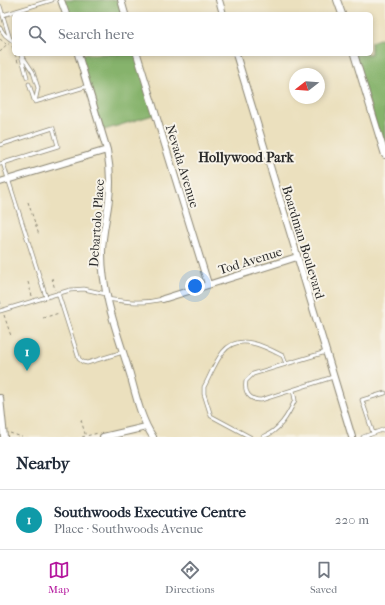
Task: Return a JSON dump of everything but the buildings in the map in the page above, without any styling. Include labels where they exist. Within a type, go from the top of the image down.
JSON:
[{"type":"street","points":[[62,0],[65,12]]},
{"type":"street","points":[[121,0],[124,12]]},
{"type":"street","points":[[219,0],[222,12]]},
{"type":"street","points":[[338,0],[341,12]]},
{"type":"street","name":"Debartolo Place","points":[[79,56],[107,150],[110,173],[110,193],[102,252],[102,271],[107,297],[146,427],[153,437]]},
{"type":"street","name":"Nevada Avenue","points":[[138,56],[208,284]]},
{"type":"street","name":"Boardman Boulevard","points":[[237,56],[352,437]]},
{"type":"street","points":[[355,56],[385,155]]},
{"type":"street","points":[[0,182],[107,150]]},
{"type":"street","name":"Tod Avenue","points":[[163,299],[297,257]]},
{"type":"street","points":[[0,398],[4,437]]},
{"type":"street","points":[[102,435],[146,427]]},
{"type":"lane","points":[[3,14],[52,0]]},
{"type":"lane","points":[[0,6],[10,39]]},
{"type":"lane","points":[[0,28],[10,39]]},
{"type":"lane","points":[[22,56],[27,77]]},
{"type":"lane","points":[[22,56],[34,72],[38,88],[35,102]]},
{"type":"lane","points":[[29,84],[35,102]]},
{"type":"lane","points":[[35,102],[88,86]]},
{"type":"lane","points":[[0,146],[53,128],[58,146],[2,163],[9,180],[46,297]]},
{"type":"lane","points":[[1,311],[70,290],[84,289],[107,297],[133,303],[163,299]]},
{"type":"lane","points":[[58,293],[79,359],[86,363],[123,352]]},
{"type":"lane","points":[[250,437],[211,416],[204,394],[204,387],[224,351],[238,342],[256,343],[283,356],[286,364]]},
{"type":"lane","points":[[326,352],[253,374],[246,381],[246,391],[251,398],[261,400],[333,377]]},
{"type":"lane","points":[[262,437],[273,432],[284,420],[295,400],[293,390]]},
{"type":"lane","points":[[373,433],[362,400],[385,392]]},
{"type":"lane","points":[[365,437],[385,429]]},
{"type":"path","points":[[0,39],[12,47]]},
{"type":"path","points":[[0,52],[7,44]]},
{"type":"path","points":[[16,56],[18,65]]},
{"type":"path","points":[[28,202],[38,235]]},
{"type":"path","points":[[28,282],[33,301]]},
{"type":"path","points":[[0,301],[1,311],[11,336]]},
{"type":"path","points":[[42,318],[61,312]]},
{"type":"path","points":[[81,420],[86,436]]},
{"type":"path","points":[[11,432],[22,437]]},
{"type":"path","points":[[82,437],[102,435]]},
{"type":"green space","points":[[61,0],[121,0],[124,12],[65,12]]},
{"type":"green space","points":[[385,37],[385,155],[355,56],[373,56],[373,41]]},
{"type":"green space","points":[[79,56],[138,56],[156,114],[101,131]]},
{"type":"place","name":"Southwoods Executive Centre","points":[[27,371]]},
{"type":"district","name":"Hollywood Park","points":[[246,157]]}]
